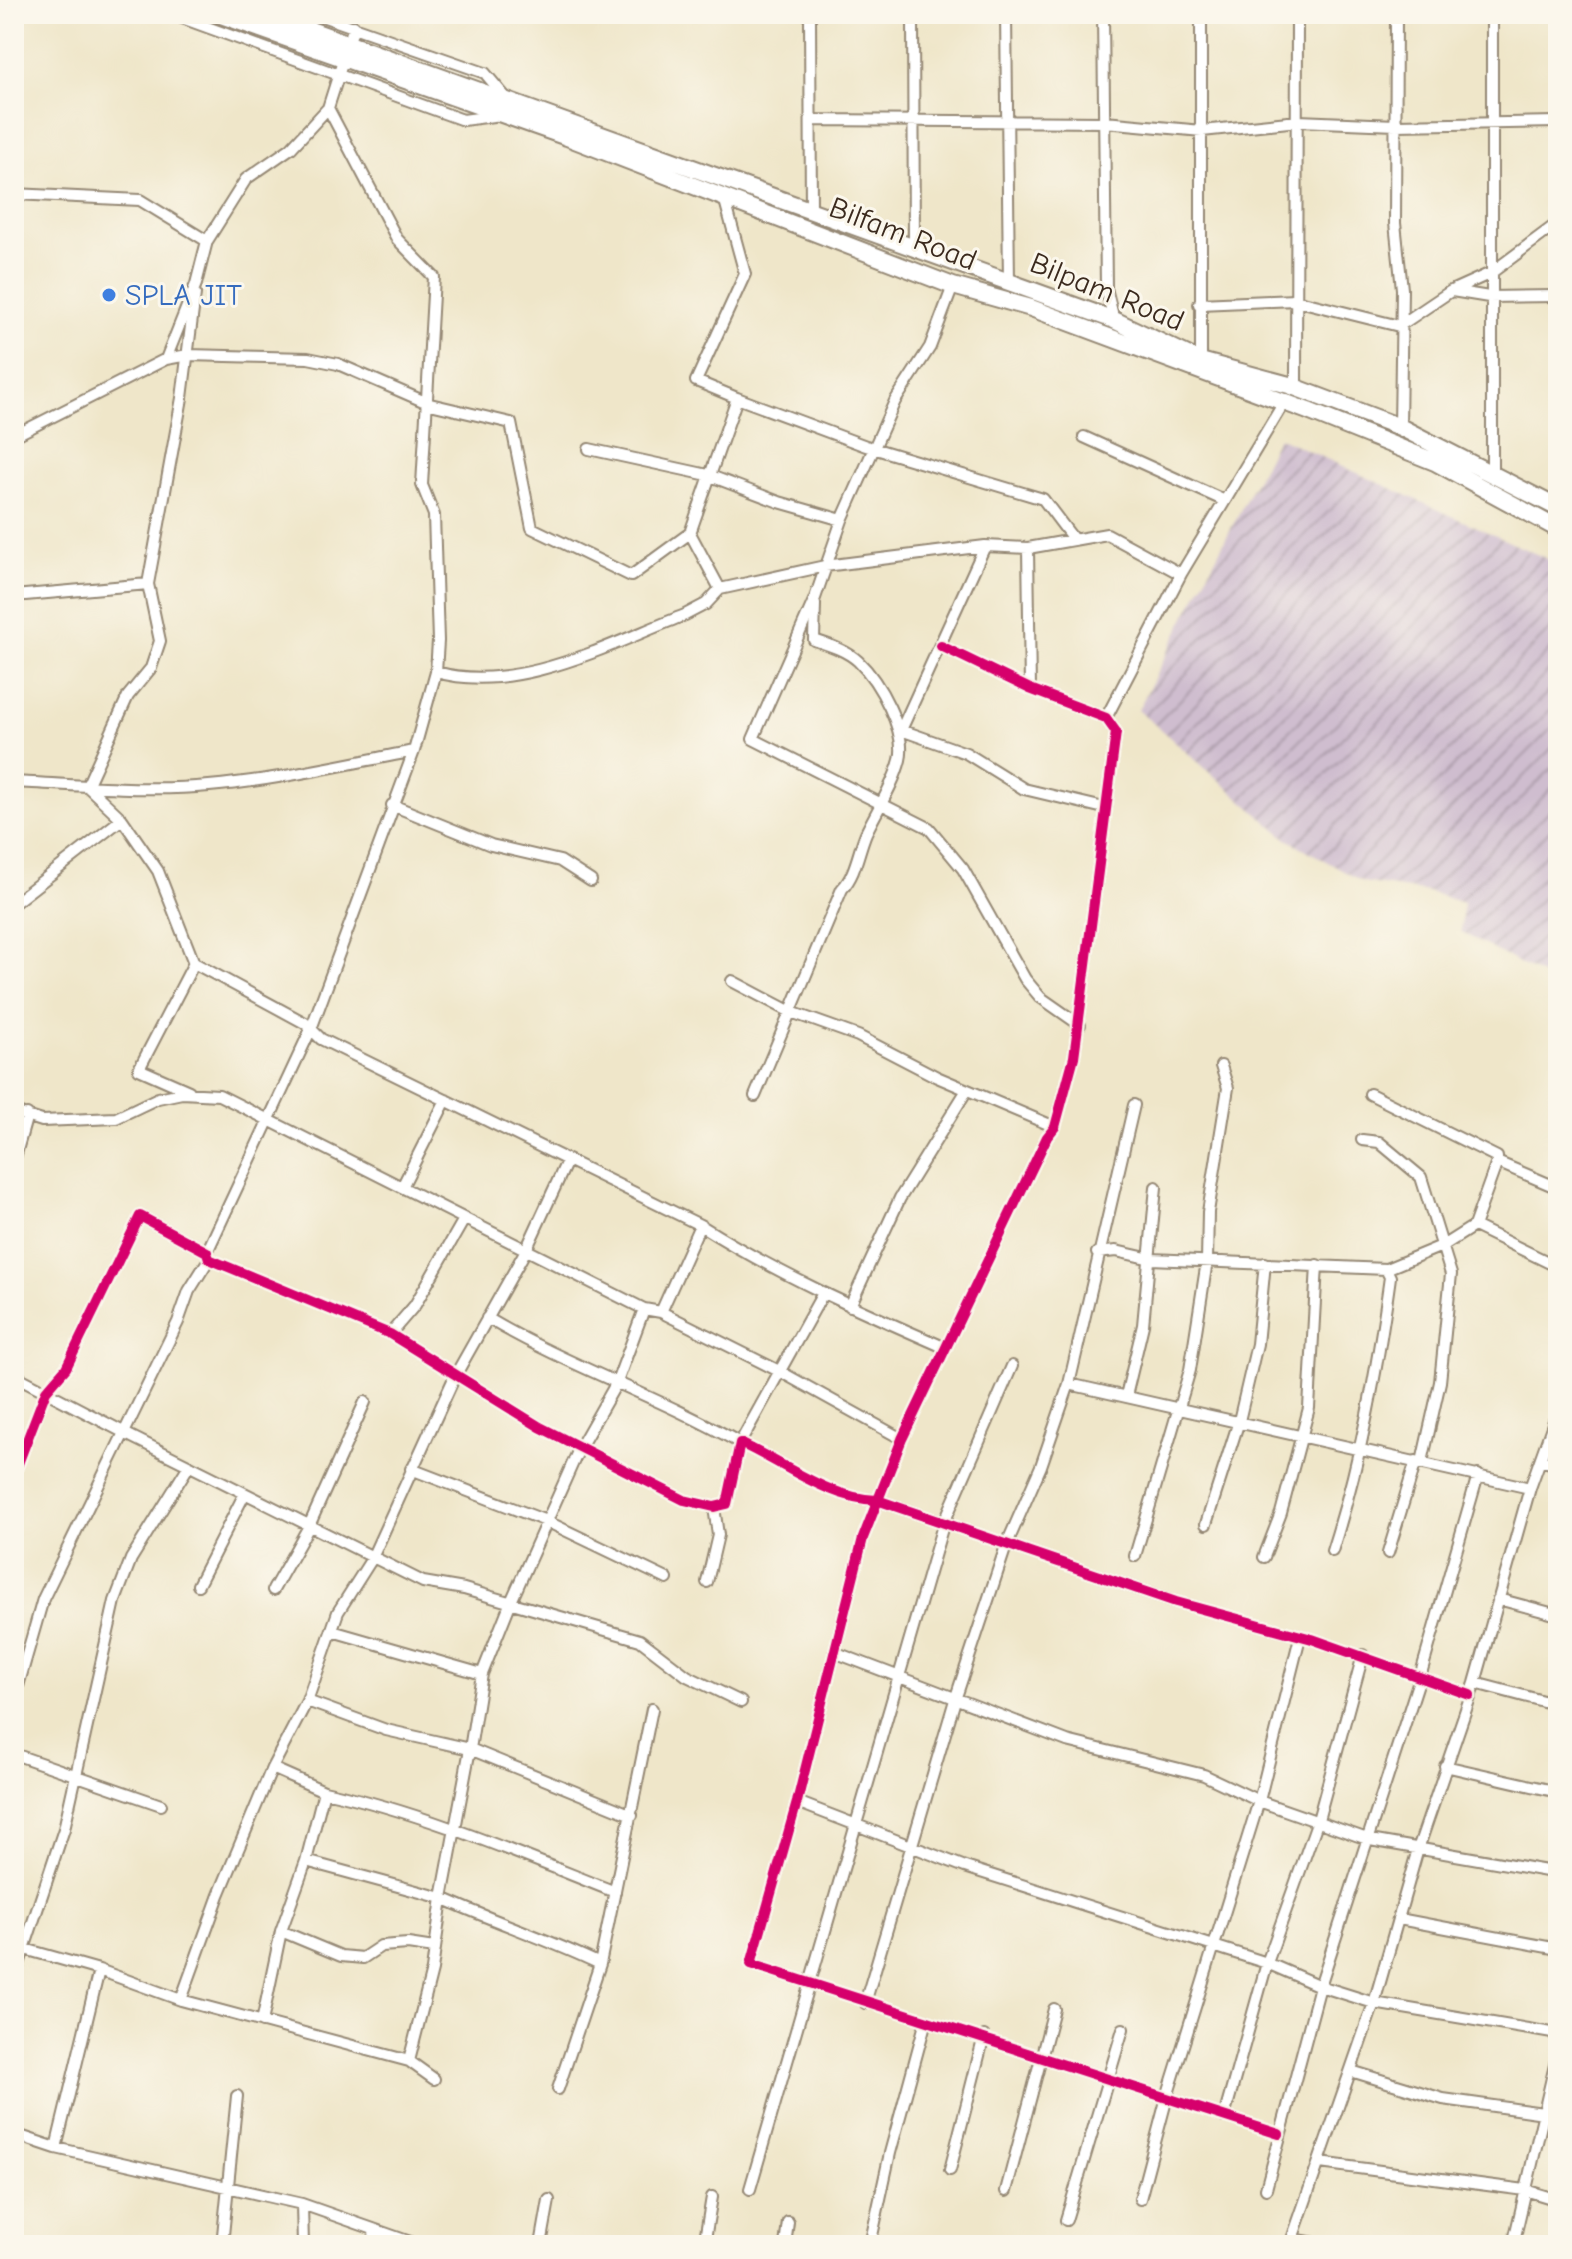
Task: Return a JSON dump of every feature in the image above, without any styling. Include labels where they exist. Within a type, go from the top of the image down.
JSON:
[{"type":"main road","points":[[218,14],[347,50]]},
{"type":"main road","name":"Bilpam Road","points":[[266,14],[347,50],[504,107],[1114,320],[1202,366],[1293,386],[1400,427],[1558,508]]},
{"type":"main road","name":"Bilfam Road","points":[[504,107],[953,286],[1031,308],[1202,366],[1284,403],[1435,462],[1558,529]]},
{"type":"street","points":[[171,14],[347,50]]},
{"type":"street","points":[[316,14],[347,50],[463,120],[504,107]]},
{"type":"street","points":[[810,14],[811,212]]},
{"type":"street","points":[[913,14],[914,249]]},
{"type":"street","points":[[1006,14],[1009,283]]},
{"type":"street","points":[[1103,14],[1106,288],[1114,320]]},
{"type":"street","points":[[1201,14],[1199,304],[1202,366]]},
{"type":"street","points":[[1106,718],[1181,574],[1293,386],[1297,14]]},
{"type":"street","points":[[1396,14],[1395,223],[1402,289],[1399,326],[1400,427]]},
{"type":"street","points":[[1492,14],[1489,297],[1492,472]]},
{"type":"street","points":[[166,359],[196,284],[207,241],[246,179],[291,148],[328,108],[347,50]]},
{"type":"street","points":[[14,1700],[43,1599],[178,1322],[189,1291],[208,1256],[311,1029],[414,751],[436,672],[438,567],[434,515],[422,485],[430,404],[434,277],[397,239],[328,108]]},
{"type":"street","points":[[811,120],[1105,122],[1202,131],[1298,121],[1396,125],[1558,122]]},
{"type":"street","points":[[14,194],[140,200],[207,241]]},
{"type":"street","points":[[724,197],[745,274],[696,381],[875,446],[1043,499],[1074,540]]},
{"type":"street","points":[[1199,304],[1295,300],[1399,326],[1451,291],[1491,273],[1558,223]]},
{"type":"street","points":[[87,786],[128,696],[151,668],[160,641],[148,584],[188,355],[196,284]]},
{"type":"street","points":[[953,286],[930,347],[895,401],[842,520],[815,598],[753,739],[929,828],[963,869],[1011,948],[1025,979],[1040,997],[1080,1025]]},
{"type":"street","points":[[1451,291],[1489,297],[1558,296]]},
{"type":"street","points":[[14,436],[166,359],[188,355],[308,358],[338,364],[430,404],[511,423],[532,528],[631,576],[690,533],[737,398]]},
{"type":"street","points":[[1084,437],[1223,500]]},
{"type":"street","points":[[589,449],[708,475],[779,502],[842,520]]},
{"type":"street","points":[[690,533],[720,589]]},
{"type":"street","points":[[436,672],[460,679],[483,678],[554,665],[685,615],[706,604],[720,589],[825,566],[985,546],[1028,548],[1107,534],[1181,574]]},
{"type":"street","points":[[755,1096],[900,760],[901,730],[985,546]]},
{"type":"street","points":[[1028,548],[1030,689]]},
{"type":"street","points":[[14,596],[148,584]]},
{"type":"street","points":[[815,598],[814,640],[837,648],[858,661],[886,700],[891,718],[901,730],[966,753],[1024,789],[1104,808]]},
{"type":"street","points":[[941,646],[1030,689],[1106,718],[1116,732],[1104,808],[1080,1025],[1055,1127],[1047,1137],[902,1439],[863,1538],[797,1802],[751,1964],[1279,2134]]},
{"type":"street","points":[[14,782],[87,786],[208,786],[279,777],[414,751]]},
{"type":"street","points":[[87,786],[122,819],[158,871],[194,963],[311,1029],[321,1039],[700,1225],[822,1295],[946,1348]]},
{"type":"street","points":[[392,805],[491,845],[560,861],[591,881]]},
{"type":"street","points":[[14,903],[122,819]]},
{"type":"street","points":[[194,963],[139,1069],[199,1095]]},
{"type":"street","points":[[732,981],[791,1012],[858,1036],[967,1090],[1055,1127]]},
{"type":"street","points":[[1135,1556],[1190,1370],[1207,1261],[1208,1212],[1228,1088],[1221,1066]]},
{"type":"street","points":[[850,1306],[900,1198],[967,1090]]},
{"type":"street","points":[[14,1112],[42,1121],[116,1118],[158,1098],[182,1093],[219,1095],[644,1309],[661,1312],[781,1372],[902,1439]]},
{"type":"street","points":[[1097,1253],[1116,1251],[1151,1259],[1386,1269],[1444,1245],[1474,1226],[1497,1157],[1370,1094]]},
{"type":"street","points":[[402,1187],[446,1100]]},
{"type":"street","points":[[865,2003],[955,1700],[1006,1546],[1041,1466],[1069,1384],[1097,1253],[1134,1105]]},
{"type":"street","points":[[14,1161],[27,1115]]},
{"type":"street","points":[[1362,1140],[1379,1142],[1421,1177],[1451,1274],[1440,1382],[1419,1461],[1388,1553]]},
{"type":"street","points":[[181,2000],[219,1895],[272,1768],[307,1701],[338,1612],[371,1560],[455,1376],[526,1250],[567,1161]]},
{"type":"street","points":[[1497,1162],[1558,1188]]},
{"type":"street","points":[[1126,1396],[1143,1325],[1156,1187]]},
{"type":"street","points":[[14,1474],[46,1391],[66,1368],[140,1216],[208,1256],[390,1334],[579,1449],[684,1500],[714,1507],[727,1504],[740,1443],[822,1295]]},
{"type":"street","points":[[390,1334],[415,1305],[463,1221]]},
{"type":"street","points":[[661,1312],[700,1225]]},
{"type":"street","points":[[1474,1226],[1558,1267]]},
{"type":"street","points":[[1206,1524],[1239,1421],[1257,1344],[1265,1263]]},
{"type":"street","points":[[1264,1557],[1281,1513],[1309,1408],[1317,1265]]},
{"type":"street","points":[[1332,1551],[1362,1449],[1390,1277],[1386,1269]]},
{"type":"street","points":[[409,2061],[420,2029],[482,1674],[579,1449],[617,1382],[644,1309]]},
{"type":"street","points":[[487,1318],[542,1351],[617,1382],[830,1489],[859,1500],[877,1500],[1176,1602],[1363,1655],[1470,1695]]},
{"type":"street","points":[[750,2189],[943,1525],[1012,1366]]},
{"type":"street","points":[[14,1375],[371,1560],[423,1582],[464,1589],[640,1640],[687,1676],[741,1702]]},
{"type":"street","points":[[1069,1384],[1530,1488]]},
{"type":"street","points":[[273,1590],[308,1528],[365,1402]]},
{"type":"street","points":[[1325,2245],[1292,2242],[1374,2003],[1418,1849],[1475,1683],[1530,1488],[1558,1410]]},
{"type":"street","points":[[122,1432],[371,1560]]},
{"type":"street","points":[[1541,1461],[1558,1464]]},
{"type":"street","points":[[14,1979],[19,1948],[51,1876],[77,1775],[115,1601],[137,1549],[188,1467]]},
{"type":"street","points":[[411,1469],[546,1521],[667,1579]]},
{"type":"street","points":[[1266,2189],[1320,1986],[1370,1840],[1478,1475]]},
{"type":"street","points":[[198,1585],[244,1495]]},
{"type":"street","points":[[707,1582],[718,1535],[714,1507]]},
{"type":"street","points":[[1498,1599],[1558,1615]]},
{"type":"street","points":[[332,1631],[482,1674]]},
{"type":"street","points":[[1140,2199],[1212,1945],[1259,1801],[1300,1637]]},
{"type":"street","points":[[834,1652],[1067,1741],[1204,1775],[1259,1801],[1370,1840],[1558,1873]]},
{"type":"street","points":[[1224,2117],[1267,1963],[1318,1820],[1363,1655]]},
{"type":"street","points":[[1475,1683],[1558,1705]]},
{"type":"street","points":[[307,1701],[386,1730],[470,1749],[632,1815]]},
{"type":"street","points":[[558,2089],[600,1964],[652,1709]]},
{"type":"street","points":[[14,1754],[161,1805]]},
{"type":"street","points":[[1445,1766],[1558,1792]]},
{"type":"street","points":[[272,1768],[324,1791],[383,1804],[457,1829],[615,1892]]},
{"type":"street","points":[[262,2022],[281,1931],[306,1861],[324,1791]]},
{"type":"street","points":[[797,1802],[965,1867],[1267,1963],[1320,1986],[1374,2003],[1558,2034]]},
{"type":"street","points":[[306,1861],[442,1898],[513,1930],[535,1933],[600,1964]]},
{"type":"street","points":[[1399,1919],[1558,1949]]},
{"type":"street","points":[[281,1931],[341,1956],[363,1958],[381,1946],[408,1944],[434,1948]]},
{"type":"street","points":[[19,1948],[99,1970],[181,2000],[409,2061],[434,2079]]},
{"type":"street","points":[[56,2148],[99,1970]]},
{"type":"street","points":[[1006,2191],[1054,2009]]},
{"type":"street","points":[[870,2245],[890,2153],[925,2024]]},
{"type":"street","points":[[1066,2220],[1123,2029]]},
{"type":"street","points":[[950,2170],[985,2034]]},
{"type":"street","points":[[1513,2245],[1541,2112],[1558,2052]]},
{"type":"street","points":[[1351,2071],[1443,2099],[1558,2115]]},
{"type":"street","points":[[222,2245],[237,2096]]},
{"type":"street","points":[[14,2134],[56,2148],[302,2204],[419,2245]]},
{"type":"street","points":[[1320,2163],[1525,2190],[1558,2200]]},
{"type":"street","points":[[704,2245],[712,2197]]},
{"type":"street","points":[[541,2245],[549,2200]]},
{"type":"street","points":[[302,2204],[303,2245]]},
{"type":"street","points":[[785,2245],[788,2222]]},
{"type":"street","points":[[374,2230],[375,2245]]},
{"type":"shaded area","points":[[1278,437],[1558,564],[1558,984],[1461,932],[1463,903],[1428,892],[1363,882],[1287,839],[1138,710]]},
{"type":"cycle path","points":[[941,646],[1030,689],[1106,718],[1116,732],[1074,1057],[1055,1127],[1047,1137],[902,1439],[863,1538],[797,1802],[751,1964],[1279,2134]]},
{"type":"cycle path","points":[[14,1474],[46,1391],[66,1368],[140,1216],[207,1252],[209,1259],[390,1334],[540,1427],[684,1500],[714,1507],[727,1504],[740,1443],[824,1487],[877,1500],[1176,1602],[1312,1639],[1470,1695]]},
{"type":"place","name":"SPLA JIT","points":[[109,295]]}]
